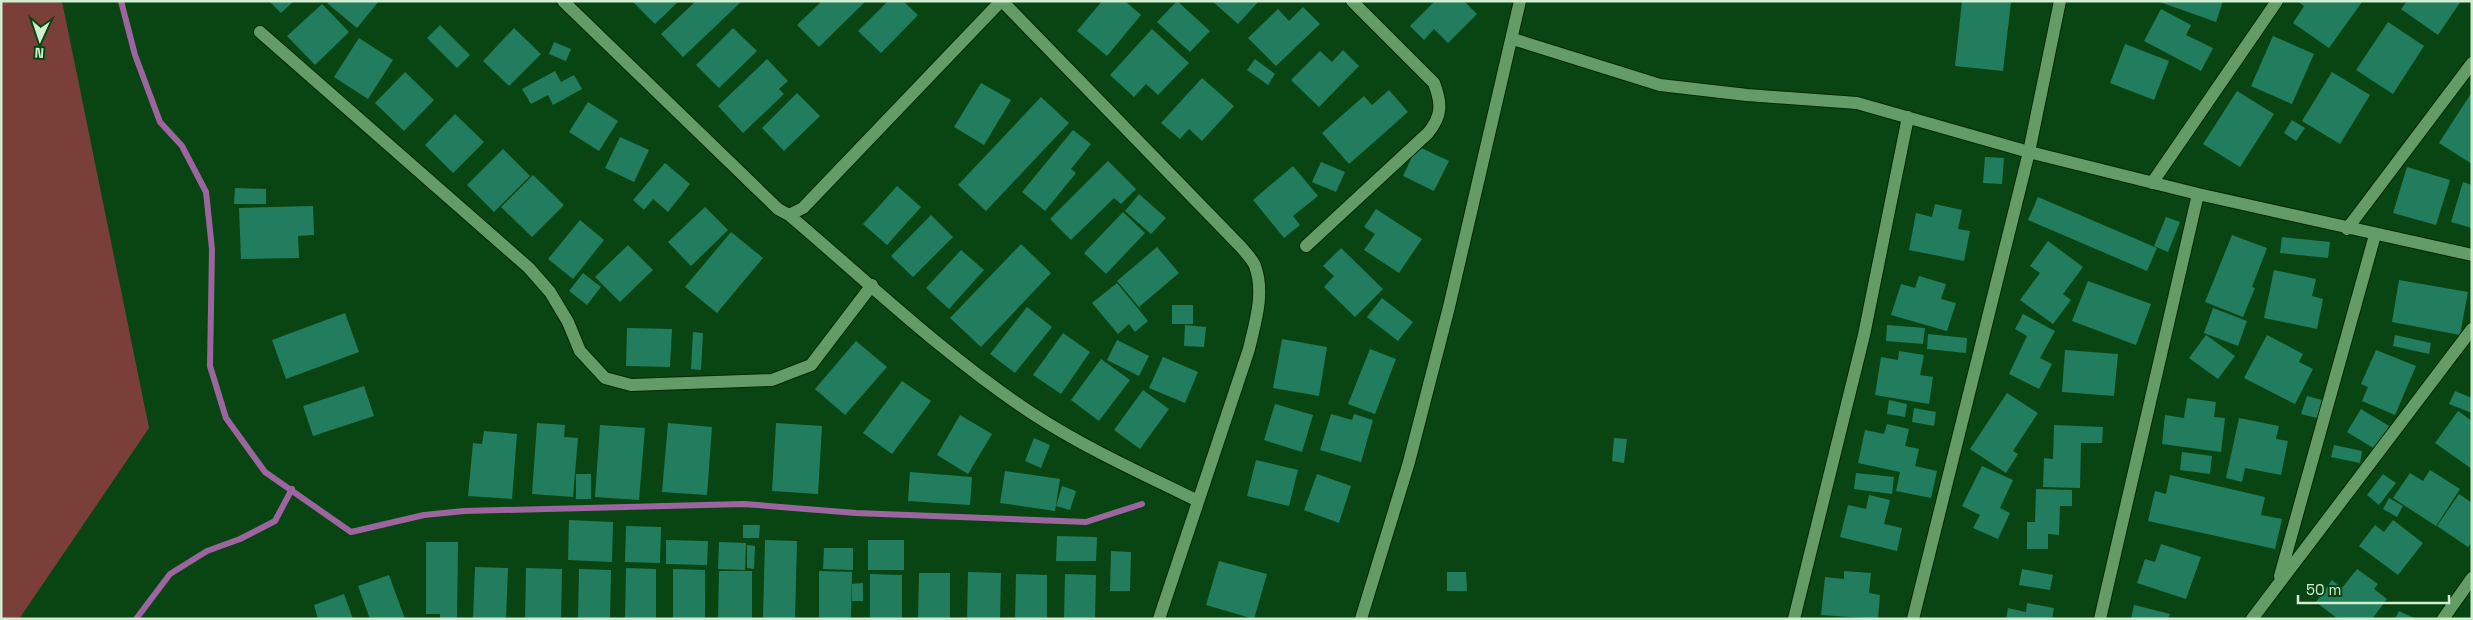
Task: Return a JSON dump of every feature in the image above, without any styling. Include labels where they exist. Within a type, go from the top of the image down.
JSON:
[{"type":"street","points":[[563,1],[778,209],[789,214],[968,367],[1034,414],[1092,448],[1198,501]]},
{"type":"street","points":[[789,214],[803,208],[1002,1],[1242,247],[1255,265],[1259,286],[1258,308],[1249,349],[1159,619]]},
{"type":"street","points":[[1306,246],[1428,132],[1438,120],[1438,94],[1434,83],[1352,1]]},
{"type":"street","points":[[1361,619],[1419,423],[1449,307],[1513,39],[1520,1]]},
{"type":"street","points":[[1913,619],[2029,152],[2060,1]]},
{"type":"street","points":[[2152,182],[2277,1]]},
{"type":"street","points":[[260,32],[529,268],[550,292],[568,322],[580,351],[605,378],[631,385],[772,380],[810,365],[872,285]]},
{"type":"street","points":[[1513,39],[1660,85],[1747,95],[1856,103],[2029,152],[2198,194],[2375,235],[2472,255]]},
{"type":"street","points":[[2347,228],[2472,63]]},
{"type":"street","points":[[1794,619],[1864,335],[1908,117]]},
{"type":"street","points":[[2100,619],[2198,194]]},
{"type":"street","points":[[2278,584],[2375,235]]},
{"type":"street","points":[[2252,619],[2472,329]]},
{"type":"street","points":[[2443,619],[2472,578]]},
{"type":"shaded area","points":[[1,1],[61,1],[63,6],[149,428],[19,619],[1,619]]},
{"type":"building","points":[[269,1],[294,1],[281,13]]},
{"type":"building","points":[[329,1],[379,1],[357,28],[327,3]]},
{"type":"building","points":[[632,1],[679,1],[655,24]]},
{"type":"building","points":[[696,1],[742,1],[683,57],[661,34]]},
{"type":"building","points":[[822,1],[866,1],[819,47],[797,25]]},
{"type":"building","points":[[888,1],[903,1],[918,15],[881,53],[858,31]]},
{"type":"building","points":[[1102,1],[1125,1],[1141,15],[1107,56],[1077,31]]},
{"type":"building","points":[[1177,1],[1210,31],[1190,52],[1157,22]]},
{"type":"building","points":[[1212,1],[1259,1],[1238,24]]},
{"type":"building","points":[[1435,1],[1464,1],[1477,14],[1448,43],[1434,29],[1424,40],[1410,26]]},
{"type":"building","points":[[1962,1],[2011,2],[2003,71],[1955,66]]},
{"type":"building","points":[[2157,1],[2223,1],[2216,22]]},
{"type":"building","points":[[2297,1],[2362,2],[2329,48],[2293,23],[2304,6]]},
{"type":"building","points":[[2407,1],[2461,1],[2438,35],[2401,9]]},
{"type":"building","points":[[322,4],[349,32],[315,65],[287,36]]},
{"type":"building","points":[[1303,7],[1320,24],[1276,66],[1248,38],[1278,9],[1289,21]]},
{"type":"building","points":[[2161,9],[2191,25],[2186,35],[2213,48],[2201,71],[2144,41]]},
{"type":"building","points":[[2388,22],[2424,46],[2393,94],[2356,70]]},
{"type":"building","points":[[440,25],[470,55],[457,68],[427,38]]},
{"type":"building","points":[[514,28],[541,54],[509,86],[483,61]]},
{"type":"building","points":[[733,28],[757,51],[719,88],[696,65]]},
{"type":"building","points":[[1152,29],[1189,63],[1158,95],[1146,84],[1134,97],[1110,75]]},
{"type":"building","points":[[2273,36],[2314,54],[2292,104],[2251,86]]},
{"type":"building","points":[[359,38],[393,60],[368,99],[334,77]]},
{"type":"building","points":[[554,42],[571,49],[566,61],[549,54]]},
{"type":"building","points":[[2125,44],[2169,61],[2154,100],[2110,83]]},
{"type":"building","points":[[1343,50],[1359,66],[1319,107],[1291,80],[1320,51],[1332,62]]},
{"type":"building","points":[[767,59],[788,81],[779,89],[784,94],[743,133],[718,106]]},
{"type":"building","points":[[1255,59],[1275,74],[1268,85],[1247,70]]},
{"type":"building","points":[[555,71],[561,82],[574,75],[582,89],[553,105],[548,95],[531,104],[522,89]]},
{"type":"building","points":[[405,72],[434,100],[404,131],[375,103]]},
{"type":"building","points":[[2332,72],[2370,95],[2340,144],[2302,121]]},
{"type":"building","points":[[1202,78],[1234,106],[1202,141],[1189,129],[1180,139],[1161,123]]},
{"type":"building","points":[[981,83],[1011,100],[984,145],[954,127]]},
{"type":"building","points":[[1389,90],[1408,112],[1349,164],[1322,133],[1364,96],[1372,105]]},
{"type":"building","points":[[2237,91],[2274,114],[2240,167],[2203,144]]},
{"type":"building","points":[[2472,92],[2472,164],[2439,143]]},
{"type":"building","points":[[797,93],[820,116],[784,151],[762,128]]},
{"type":"building","points":[[1041,97],[1069,123],[986,211],[958,185]]},
{"type":"building","points":[[588,102],[618,121],[599,151],[569,132]]},
{"type":"building","points":[[455,114],[484,142],[453,173],[425,145]]},
{"type":"building","points":[[2292,120],[2305,128],[2296,141],[2284,133]]},
{"type":"building","points":[[1073,130],[1091,144],[1071,169],[1076,173],[1045,211],[1022,192]]},
{"type":"building","points":[[620,137],[649,150],[634,182],[605,168]]},
{"type":"building","points":[[1417,146],[1449,161],[1434,191],[1403,176]]},
{"type":"building","points":[[503,149],[530,176],[494,212],[467,185]]},
{"type":"building","points":[[1985,157],[2004,158],[2002,184],[1983,183]]},
{"type":"building","points":[[1108,161],[1136,189],[1121,204],[1114,198],[1071,240],[1050,219]]},
{"type":"building","points":[[1321,162],[1345,172],[1336,192],[1312,182]]},
{"type":"building","points":[[665,163],[690,184],[668,212],[653,199],[644,210],[633,200]]},
{"type":"building","points":[[1293,166],[1318,196],[1293,216],[1300,225],[1284,238],[1253,200]]},
{"type":"building","points":[[2407,167],[2450,180],[2436,225],[2393,213]]},
{"type":"building","points":[[533,175],[564,205],[532,237],[501,207]]},
{"type":"building","points":[[2463,182],[2472,185],[2472,228],[2451,222]]},
{"type":"building","points":[[897,186],[921,207],[887,245],[863,224]]},
{"type":"building","points":[[235,188],[266,189],[266,204],[234,204]]},
{"type":"building","points":[[1139,194],[1166,218],[1151,234],[1125,211]]},
{"type":"building","points":[[2038,197],[2157,248],[2147,271],[2028,220]]},
{"type":"building","points":[[1935,204],[1962,210],[1958,229],[1970,231],[1964,261],[1909,250],[1916,213],[1932,217]]},
{"type":"building","points":[[313,206],[314,235],[298,236],[299,258],[241,259],[239,208]]},
{"type":"building","points":[[705,207],[728,230],[691,266],[668,242]]},
{"type":"building","points":[[1376,209],[1422,239],[1399,273],[1364,250],[1375,234],[1364,227]]},
{"type":"building","points":[[1123,212],[1145,233],[1106,274],[1084,253]]},
{"type":"building","points":[[931,215],[953,237],[913,277],[891,256]]},
{"type":"building","points":[[2166,217],[2180,222],[2168,252],[2154,246]]},
{"type":"building","points":[[580,220],[604,240],[573,279],[548,259]]},
{"type":"building","points":[[731,232],[763,258],[717,313],[685,287]]},
{"type":"building","points":[[2232,235],[2267,248],[2252,287],[2255,288],[2243,317],[2205,302]]},
{"type":"building","points":[[2282,237],[2330,242],[2328,258],[2280,253]]},
{"type":"building","points":[[2048,241],[2083,267],[2063,294],[2071,300],[2053,324],[2020,300],[2040,273],[2030,266]]},
{"type":"building","points":[[1021,244],[1051,273],[981,347],[950,318]]},
{"type":"building","points":[[628,245],[653,270],[620,302],[595,277]]},
{"type":"building","points":[[1157,247],[1179,273],[1139,307],[1117,281]]},
{"type":"building","points":[[1341,248],[1383,289],[1355,317],[1324,287],[1334,276],[1323,266]]},
{"type":"building","points":[[961,250],[984,270],[949,309],[926,288]]},
{"type":"building","points":[[2274,270],[2316,279],[2312,296],[2323,299],[2317,329],[2264,318]]},
{"type":"building","points":[[583,273],[601,287],[587,305],[569,291]]},
{"type":"building","points":[[1919,276],[1946,284],[1941,299],[1956,303],[1947,331],[1891,315],[1901,284],[1915,288]]},
{"type":"building","points":[[2399,280],[2468,292],[2460,335],[2392,322]]},
{"type":"building","points":[[2088,281],[2151,304],[2136,345],[2072,321]]},
{"type":"building","points":[[1117,283],[1148,321],[1135,332],[1129,324],[1118,334],[1092,303]]},
{"type":"building","points":[[1382,298],[1413,322],[1398,341],[1367,317]]},
{"type":"building","points":[[1172,305],[1193,305],[1193,324],[1172,324]]},
{"type":"building","points":[[1027,307],[1052,327],[1015,373],[990,354]]},
{"type":"building","points":[[2213,308],[2247,321],[2238,346],[2204,333]]},
{"type":"building","points":[[345,313],[359,352],[286,379],[272,340]]},
{"type":"building","points":[[2023,314],[2055,331],[2040,358],[2052,364],[2039,389],[2009,374],[2027,336],[2015,329]]},
{"type":"building","points":[[1185,325],[1206,327],[1204,347],[1184,346]]},
{"type":"building","points":[[1887,325],[1925,328],[1923,344],[1886,341]]},
{"type":"building","points":[[627,328],[672,329],[670,367],[626,366]]},
{"type":"building","points":[[693,332],[703,333],[701,370],[691,369]]},
{"type":"building","points":[[1063,333],[1090,352],[1061,394],[1033,375]]},
{"type":"building","points":[[1928,334],[1967,338],[1966,353],[1927,349]]},
{"type":"building","points":[[2206,335],[2235,356],[2218,379],[2189,358]]},
{"type":"building","points":[[2267,335],[2303,354],[2299,362],[2313,369],[2295,404],[2244,378]]},
{"type":"building","points":[[2395,335],[2431,343],[2429,354],[2393,346]]},
{"type":"building","points":[[1282,339],[1327,347],[1319,396],[1273,388]]},
{"type":"building","points":[[1117,340],[1149,356],[1139,376],[1107,360]]},
{"type":"building","points":[[856,341],[887,367],[845,415],[815,389]]},
{"type":"building","points":[[1370,349],[1396,359],[1375,414],[1348,404]]},
{"type":"building","points":[[2065,350],[2118,354],[2114,396],[2062,392]]},
{"type":"building","points":[[2376,350],[2416,366],[2395,415],[2362,401],[2368,387],[2361,384]]},
{"type":"building","points":[[1899,351],[1924,355],[1920,375],[1933,377],[1929,404],[1875,395],[1881,357],[1898,360]]},
{"type":"building","points":[[1163,357],[1198,372],[1185,403],[1149,388]]},
{"type":"building","points":[[1101,359],[1130,380],[1099,421],[1071,400]]},
{"type":"building","points":[[902,381],[931,401],[892,454],[863,433]]},
{"type":"building","points":[[364,386],[374,416],[313,436],[303,406]]},
{"type":"building","points":[[1143,390],[1169,409],[1140,449],[1114,430]]},
{"type":"building","points":[[2455,391],[2472,398],[2472,413],[2449,404]]},
{"type":"building","points":[[2007,393],[2038,413],[2013,451],[2018,454],[2006,473],[1970,449]]},
{"type":"building","points":[[2307,396],[2326,401],[2321,419],[2301,414]]},
{"type":"building","points":[[2187,398],[2216,402],[2214,417],[2225,418],[2221,452],[2162,444],[2165,415],[2184,418]]},
{"type":"building","points":[[1889,400],[1907,404],[1905,417],[1887,414]]},
{"type":"building","points":[[1275,404],[1313,415],[1302,452],[1264,440]]},
{"type":"building","points":[[1914,408],[1936,412],[1934,426],[1912,422]]},
{"type":"building","points":[[2361,409],[2389,426],[2375,449],[2347,432]]},
{"type":"building","points":[[2458,411],[2472,421],[2472,469],[2435,443]]},
{"type":"building","points":[[1331,414],[1352,420],[1354,414],[1373,420],[1361,462],[1320,450]]},
{"type":"building","points":[[960,415],[992,434],[968,474],[937,455]]},
{"type":"building","points":[[2239,418],[2279,426],[2276,439],[2288,441],[2281,475],[2245,468],[2242,482],[2226,478]]},
{"type":"building","points":[[537,423],[565,425],[564,437],[578,438],[573,497],[532,494]]},
{"type":"building","points":[[668,423],[712,427],[707,495],[662,492]]},
{"type":"building","points":[[776,423],[822,426],[818,494],[772,491]]},
{"type":"building","points":[[1887,424],[1909,429],[1905,446],[1919,449],[1915,466],[1937,471],[1931,498],[1896,491],[1900,472],[1858,463],[1865,430],[1884,434]]},
{"type":"building","points":[[600,425],[645,428],[639,500],[595,497]]},
{"type":"building","points":[[2054,425],[2103,427],[2102,443],[2081,443],[2080,488],[2043,487],[2044,458],[2053,459]]},
{"type":"building","points":[[484,431],[517,434],[512,499],[468,496],[473,443],[482,444]]},
{"type":"building","points":[[1034,438],[1050,445],[1041,468],[1025,461]]},
{"type":"building","points":[[1614,438],[1627,439],[1624,463],[1612,461]]},
{"type":"building","points":[[2334,445],[2362,451],[2360,463],[2331,457]]},
{"type":"building","points":[[2182,452],[2212,456],[2210,474],[2180,470]]},
{"type":"building","points":[[1256,460],[1298,470],[1289,506],[1247,496]]},
{"type":"building","points":[[1982,466],[2013,480],[2000,508],[2010,513],[1998,539],[1973,528],[1980,515],[1962,506]]},
{"type":"building","points":[[2430,470],[2460,489],[2436,526],[2393,498],[2410,473],[2423,481]]},
{"type":"building","points":[[1005,471],[1060,479],[1055,511],[1000,503]]},
{"type":"building","points":[[910,472],[972,477],[970,505],[908,501]]},
{"type":"building","points":[[1856,473],[1894,477],[1892,494],[1854,489]]},
{"type":"building","points":[[576,474],[591,474],[591,499],[576,499]]},
{"type":"building","points":[[1317,474],[1351,486],[1339,523],[1304,510]]},
{"type":"building","points":[[2383,474],[2396,483],[2379,505],[2367,495]]},
{"type":"building","points":[[2170,475],[2265,497],[2261,515],[2282,519],[2275,549],[2148,521],[2155,491],[2166,494]]},
{"type":"building","points":[[1062,486],[1076,491],[1070,510],[1056,506]]},
{"type":"building","points":[[2036,489],[2072,490],[2072,506],[2060,506],[2059,535],[2048,534],[2048,549],[2027,549],[2027,522],[2035,522]]},
{"type":"building","points":[[2459,494],[2472,503],[2472,542],[2468,547],[2437,526]]},
{"type":"building","points":[[1869,495],[1890,500],[1884,524],[1902,528],[1897,551],[1840,537],[1848,505],[1866,509]]},
{"type":"building","points":[[2389,498],[2403,506],[2397,517],[2383,509]]},
{"type":"building","points":[[569,520],[613,522],[612,562],[568,560]]},
{"type":"building","points":[[2393,520],[2423,543],[2398,575],[2359,546],[2375,525],[2384,532]]},
{"type":"building","points":[[743,525],[760,525],[759,538],[743,538]]},
{"type":"building","points":[[626,526],[661,527],[660,563],[625,562]]},
{"type":"building","points":[[1057,536],[1097,537],[1096,561],[1056,561]]},
{"type":"building","points":[[666,540],[708,541],[707,565],[666,564]]},
{"type":"building","points":[[765,540],[797,541],[795,619],[763,618]]},
{"type":"building","points":[[868,540],[904,540],[904,570],[868,570]]},
{"type":"building","points":[[426,542],[458,542],[457,619],[440,619],[440,614],[426,614]]},
{"type":"building","points":[[719,542],[746,543],[745,570],[718,569]]},
{"type":"building","points":[[2161,544],[2201,557],[2186,599],[2137,583],[2145,559],[2155,562]]},
{"type":"building","points":[[747,545],[755,546],[754,569],[747,568]]},
{"type":"building","points":[[824,548],[853,548],[853,570],[823,569]]},
{"type":"building","points":[[1111,551],[1131,552],[1130,591],[1110,591]]},
{"type":"building","points":[[1219,561],[1267,574],[1254,619],[1206,605]]},
{"type":"building","points":[[475,567],[508,568],[506,619],[473,619]]},
{"type":"building","points":[[526,568],[562,569],[561,619],[525,619]]},
{"type":"building","points":[[626,568],[656,569],[656,619],[625,619]]},
{"type":"building","points":[[579,569],[611,570],[610,619],[578,619]]},
{"type":"building","points":[[673,569],[705,570],[705,619],[673,619]]},
{"type":"building","points":[[2022,569],[2053,575],[2050,590],[2019,585]]},
{"type":"building","points":[[2357,569],[2378,584],[2374,589],[2387,599],[2372,619],[2338,619],[2316,602],[2332,580],[2342,588]]},
{"type":"building","points":[[719,571],[752,571],[752,619],[718,619]]},
{"type":"building","points":[[819,571],[852,572],[851,619],[819,619]]},
{"type":"building","points":[[1844,571],[1871,573],[1869,593],[1880,595],[1878,619],[1821,615],[1825,577],[1844,579]]},
{"type":"building","points":[[968,572],[1001,573],[1000,619],[967,619]]},
{"type":"building","points":[[1447,572],[1466,572],[1467,591],[1447,591]]},
{"type":"building","points":[[919,573],[950,573],[950,619],[918,619]]},
{"type":"building","points":[[870,574],[902,575],[902,619],[870,619]]},
{"type":"building","points":[[1016,574],[1047,575],[1047,619],[1015,619]]},
{"type":"building","points":[[1065,574],[1096,575],[1095,619],[1064,619]]},
{"type":"building","points":[[389,575],[405,619],[370,619],[358,586]]},
{"type":"building","points":[[863,583],[863,601],[852,601],[852,584]]},
{"type":"building","points":[[344,594],[353,619],[318,619],[314,605]]},
{"type":"building","points":[[2027,603],[2054,608],[2052,619],[2006,619],[2008,608],[2026,612]]},
{"type":"building","points":[[2134,605],[2170,614],[2168,619],[2131,619]]},
{"type":"building","points":[[2399,611],[2416,619],[2395,619]]},
{"type":"waterway","points":[[121,1],[135,55],[160,122],[182,146],[206,192],[212,249],[210,366],[226,418],[265,472],[351,532],[424,515],[464,511],[744,504],[856,513],[1086,522],[1142,504]]},
{"type":"waterway","points":[[136,619],[170,574],[207,551],[240,539],[275,521],[292,489]]}]
